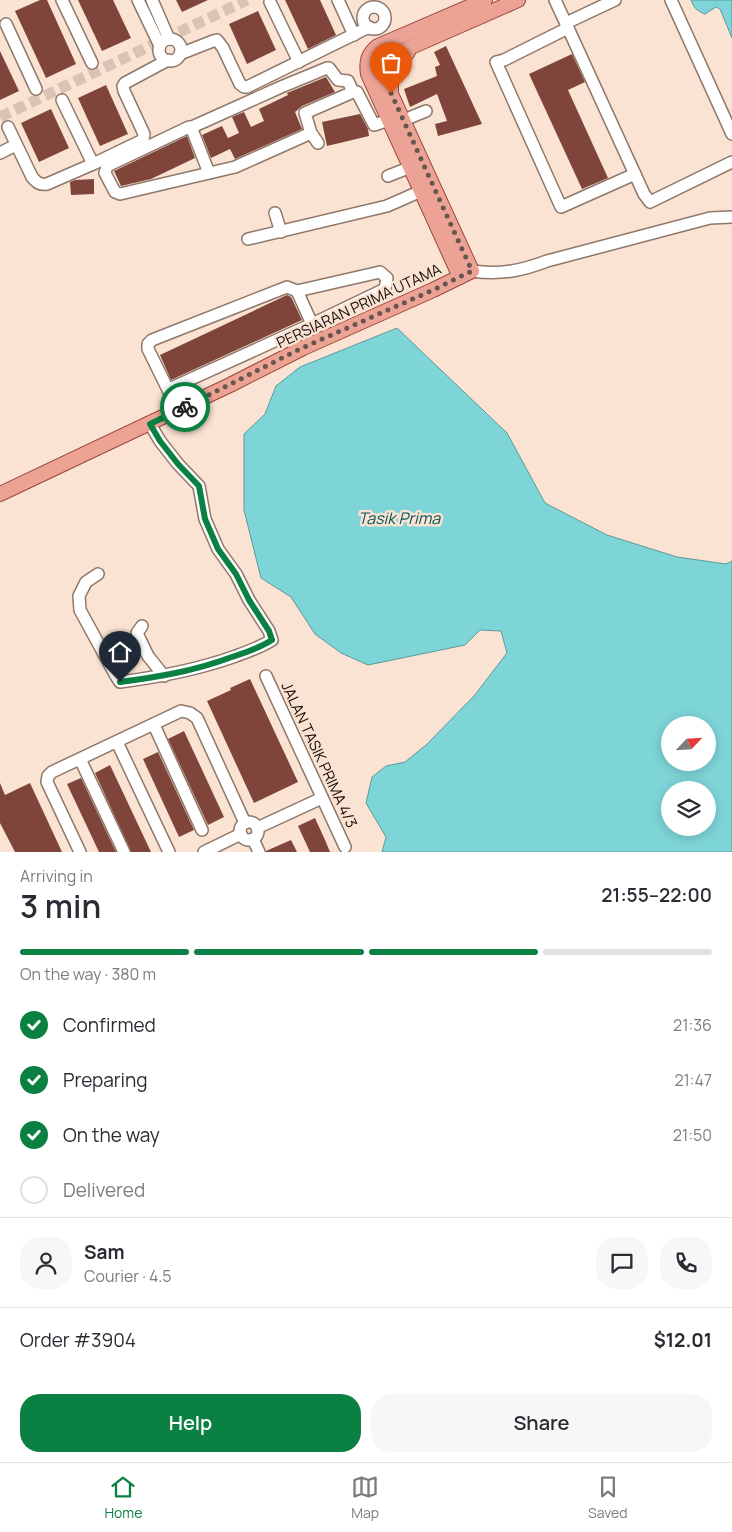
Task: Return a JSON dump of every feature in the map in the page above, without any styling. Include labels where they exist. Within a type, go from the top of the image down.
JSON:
[{"type":"main road","points":[[489,4],[381,64],[368,58],[378,46],[489,4],[518,0]]},
{"type":"main road","points":[[391,93],[390,78],[395,65],[412,47]]},
{"type":"main road","name":"PERSIARAN PRIMA UTAMA","points":[[368,58],[368,74],[398,118],[466,274]]},
{"type":"main road","name":"PERSIARAN PRIMA UTAMA","points":[[381,64],[381,72],[391,93],[411,167],[421,191],[466,274]]},
{"type":"main road","name":"PERSIARAN PRIMA UTAMA","points":[[0,494],[150,424],[302,348],[466,274]]},
{"type":"street","points":[[62,0],[92,62]]},
{"type":"street","points":[[138,0],[160,46],[161,57],[168,60]]},
{"type":"street","points":[[152,0],[169,39]]},
{"type":"street","points":[[338,0],[354,35]]},
{"type":"street","points":[[555,0],[644,194],[650,202],[732,162]]},
{"type":"street","points":[[615,0],[504,60],[496,62],[561,207],[635,174]]},
{"type":"street","points":[[671,0],[732,134]]},
{"type":"street","points":[[270,2],[298,62]]},
{"type":"street","points":[[6,24],[36,89]]},
{"type":"street","points":[[8,127],[32,177],[36,182],[47,184],[142,140],[144,134],[123,86],[125,83],[168,60],[175,59],[180,54],[217,40],[221,43],[240,84],[244,88],[369,27]]},
{"type":"street","points":[[160,46],[164,40],[174,40],[179,44],[180,54]]},
{"type":"street","points":[[311,133],[235,168],[120,194],[115,192],[105,173],[107,166],[189,127],[192,128],[327,68],[333,72],[338,80],[348,81],[353,92]]},
{"type":"street","points":[[318,144],[311,133],[305,113],[353,92],[357,92],[374,125],[426,110]]},
{"type":"street","points":[[62,100],[93,164]]},
{"type":"street","points":[[192,128],[209,173]]},
{"type":"street","points":[[0,153],[16,145]]},
{"type":"street","points":[[388,176],[411,167]]},
{"type":"street","points":[[248,240],[387,206],[421,191]]},
{"type":"street","points":[[275,213],[281,232]]},
{"type":"street","points":[[466,274],[508,273],[523,270],[547,261],[710,218],[732,218]]},
{"type":"street","points":[[169,389],[312,324],[385,288],[387,278],[380,272],[297,291],[287,287],[152,340],[148,344],[148,349],[178,410]]},
{"type":"street","points":[[297,291],[312,324]]},
{"type":"street","points":[[98,574],[86,582],[79,596],[80,610],[120,682],[164,676],[207,666],[259,648],[272,640],[269,631],[249,600],[236,574],[218,549],[205,519],[199,486],[178,464],[160,441],[150,424]]},
{"type":"street","points":[[142,626],[137,633],[148,656],[164,676]]},
{"type":"street","name":"JALAN TASIK PRIMA 4/3","points":[[266,676],[345,848]]},
{"type":"street","points":[[80,852],[47,782],[49,773],[181,711],[190,713],[197,718],[243,828]]},
{"type":"street","points":[[154,725],[202,830]]},
{"type":"street","points":[[118,742],[169,852]]},
{"type":"street","points":[[80,759],[124,852]]},
{"type":"street","points":[[255,833],[322,798]]},
{"type":"street","points":[[204,852],[243,828],[254,824],[259,852]]},
{"type":"water","points":[[691,0],[732,0],[732,38],[720,9],[716,7],[705,14],[696,9]]},
{"type":"water","name":"Tasik Prima","points":[[397,328],[507,433],[545,503],[607,535],[677,557],[726,564],[732,561],[732,852],[382,852],[386,837],[366,803],[372,777],[386,766],[405,762],[426,745],[474,696],[507,653],[501,631],[480,630],[465,645],[368,665],[341,653],[315,634],[291,597],[261,578],[244,510],[244,434],[265,414],[276,386],[300,367]]},
{"type":"building","points":[[40,0],[47,0],[76,64],[46,78],[15,11]]},
{"type":"building","points":[[78,0],[113,0],[131,38],[102,51]]},
{"type":"building","points":[[176,0],[208,0],[182,12]]},
{"type":"building","points":[[285,0],[320,0],[336,35],[308,49]]},
{"type":"building","points":[[258,11],[276,50],[247,64],[229,24]]},
{"type":"building","points":[[446,46],[482,124],[438,136],[435,124],[447,121],[437,94],[410,107],[404,89],[437,76],[435,67],[440,65],[434,52]]},
{"type":"building","points":[[0,51],[19,91],[0,100]]},
{"type":"building","points":[[572,54],[585,82],[568,90],[608,178],[582,189],[529,74]]},
{"type":"building","points":[[326,77],[335,92],[302,106],[295,112],[302,129],[235,159],[230,149],[211,158],[202,135],[222,126],[228,138],[239,133],[232,117],[244,112],[251,127],[264,121],[259,109],[288,95],[287,93]]},
{"type":"building","points":[[106,85],[128,134],[100,146],[78,98]]},
{"type":"building","points":[[51,109],[69,148],[39,162],[21,123]]},
{"type":"building","points":[[360,114],[368,129],[369,136],[327,146],[322,122]]},
{"type":"building","points":[[187,136],[195,158],[151,179],[121,186],[114,171]]},
{"type":"building","points":[[94,179],[94,194],[71,195],[70,182]]},
{"type":"building","points":[[287,295],[291,297],[302,320],[171,380],[160,355]]},
{"type":"building","points":[[250,679],[298,782],[254,803],[207,701]]},
{"type":"building","points":[[184,731],[224,817],[208,825],[168,739]]},
{"type":"building","points":[[158,752],[194,830],[179,837],[143,759]]},
{"type":"building","points":[[110,765],[151,852],[131,852],[95,773]]},
{"type":"building","points":[[81,778],[116,852],[99,852],[67,784]]},
{"type":"building","points":[[0,783],[5,795],[30,783],[62,852],[15,852],[0,823]]},
{"type":"building","points":[[315,818],[330,852],[310,852],[298,826]]},
{"type":"building","points":[[291,840],[297,852],[266,852],[266,851]]},
{"type":"tunnel","points":[[0,117],[247,0]]},
{"type":"way so far","points":[[185,407],[302,348],[472,271],[391,93]]},
{"type":"route","points":[[120,682],[162,676],[207,666],[259,648],[272,640],[269,631],[249,600],[236,574],[218,549],[205,519],[199,486],[178,464],[160,441],[150,424],[185,407]]}]
